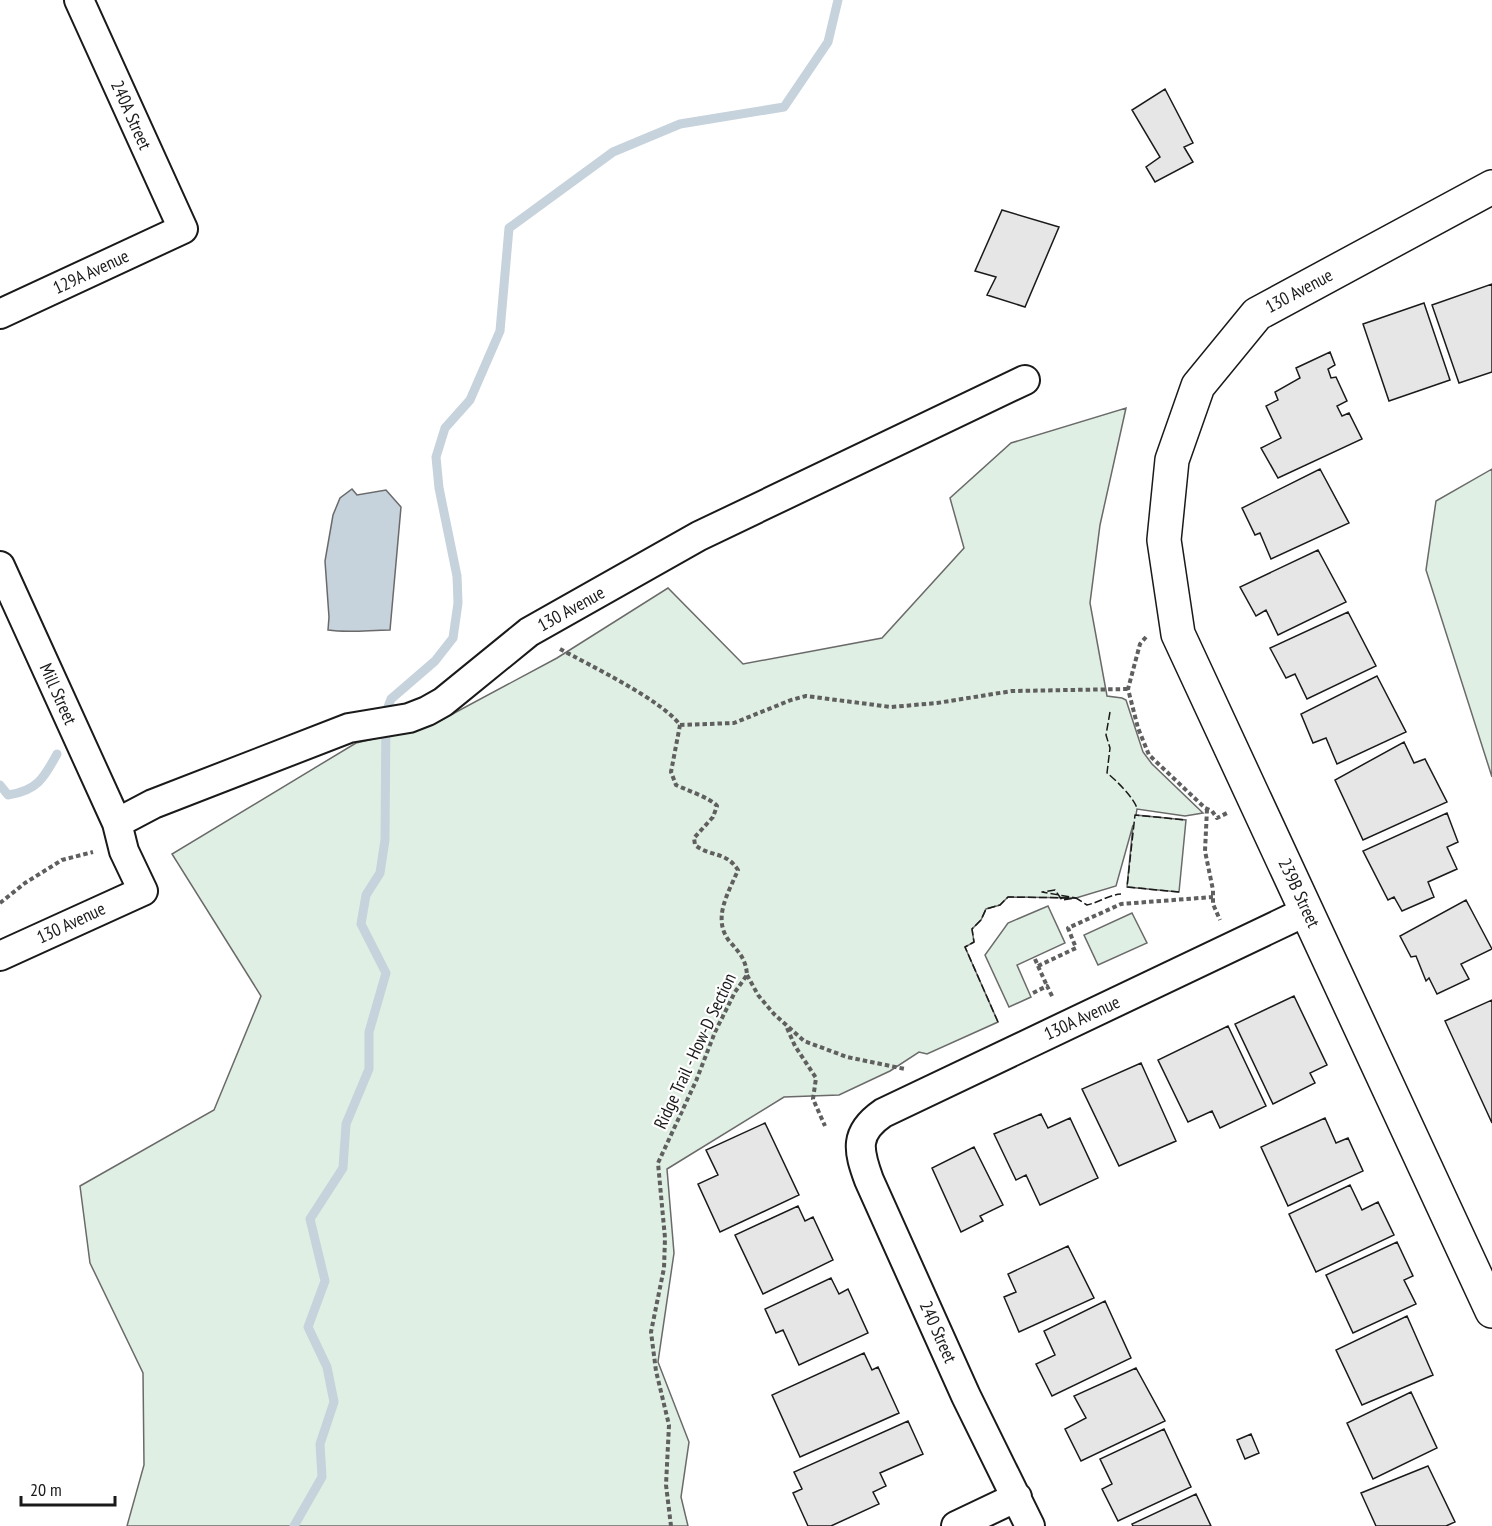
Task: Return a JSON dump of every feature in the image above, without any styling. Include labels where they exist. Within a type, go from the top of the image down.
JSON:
[{"type":"street","name":"240A Street","points":[[79,0],[183,229]]},
{"type":"street","name":"130 Avenue","points":[[1172,460],[1198,386],[1257,314],[1492,187]]},
{"type":"street","name":"129A Avenue","points":[[0,314],[183,229]]},
{"type":"street","name":"130 Avenue","points":[[0,956],[142,891],[131,868],[119,832],[153,804],[349,728],[409,718],[444,702],[529,632],[699,536],[1024,380]]},
{"type":"street","name":"239B Street","points":[[1172,460],[1164,540],[1178,634],[1492,1311]]},
{"type":"street","name":"Mill Street","points":[[0,566],[119,832]]},
{"type":"street","name":"130A Avenue","points":[[862,1134],[870,1122],[883,1113],[1307,910]]},
{"type":"street","name":"240 Street","points":[[862,1134],[861,1159],[869,1180],[966,1396],[1030,1526]]},
{"type":"street","points":[[956,1526],[1017,1497]]},
{"type":"path","points":[[1150,631],[1140,644],[1128,689],[1138,728],[1149,754],[1158,765],[1212,811],[1216,818],[1234,811]]},
{"type":"path","points":[[529,632],[635,691],[674,716],[680,725],[734,723],[806,696],[891,707],[936,703],[1012,691],[1128,689]]},
{"type":"path","name":"Ridge Trail - How-D Section","points":[[671,1526],[666,1485],[669,1425],[656,1371],[651,1332],[664,1268],[665,1238],[658,1163],[696,1081],[715,1032],[735,992],[747,975],[743,957],[728,940],[723,929],[721,909],[738,870],[733,862],[721,854],[701,850],[695,845],[694,838],[713,816],[717,806],[714,801],[676,785],[671,772],[680,725]]},
{"type":"path","points":[[1207,809],[1205,851],[1213,904],[1222,923]]},
{"type":"path","points":[[0,903],[25,882],[62,860],[106,848],[119,832]]},
{"type":"path","points":[[1038,966],[1076,948],[1068,928],[1121,904],[1213,897]]},
{"type":"path","points":[[1035,959],[1055,1002]]},
{"type":"path","points":[[747,975],[758,995],[804,1041],[846,1057],[896,1066],[909,1071]]},
{"type":"path","points":[[1033,993],[1047,986]]},
{"type":"path","points":[[785,1024],[795,1046],[816,1078],[813,1099],[825,1126]]},
{"type":"green space","points":[[1126,408],[1100,525],[1090,603],[1107,696],[1126,700],[1143,752],[1152,764],[1203,813],[1185,816],[1137,809],[1136,815],[1186,820],[1179,892],[1127,887],[1133,825],[1116,886],[1076,898],[1008,897],[1000,905],[986,909],[981,920],[972,929],[974,942],[965,947],[998,1022],[927,1054],[919,1052],[890,1071],[839,1095],[784,1097],[667,1169],[674,1253],[658,1362],[689,1442],[681,1497],[688,1526],[127,1526],[144,1465],[143,1373],[90,1263],[80,1186],[214,1110],[261,996],[172,854],[356,743],[432,725],[557,658],[668,588],[743,664],[882,638],[964,548],[950,498],[1011,443]]},
{"type":"green space","points":[[1492,469],[1492,777],[1426,570],[1436,501]]},
{"type":"green space","points":[[1048,906],[1065,943],[1017,965],[1031,997],[1009,1007],[985,955],[1008,923]]},
{"type":"green space","points":[[1132,913],[1147,943],[1098,965],[1084,935]]},
{"type":"shaded area","points":[[352,489],[357,495],[386,490],[401,507],[390,630],[328,630],[325,561],[333,515],[340,498]]},
{"type":"building","points":[[1165,89],[1193,143],[1184,147],[1193,162],[1155,182],[1146,167],[1160,157],[1132,110]]},
{"type":"building","points":[[1002,210],[1059,227],[1025,307],[987,295],[996,277],[975,271]]},
{"type":"building","points":[[1492,284],[1492,372],[1459,383],[1432,305]]},
{"type":"building","points":[[1424,303],[1450,380],[1389,401],[1363,324]]},
{"type":"building","points":[[1330,352],[1335,365],[1328,369],[1331,378],[1336,377],[1347,401],[1337,406],[1342,416],[1349,413],[1362,439],[1278,478],[1261,448],[1281,438],[1266,406],[1278,400],[1275,392],[1300,378],[1296,368]]},
{"type":"building","points":[[1320,469],[1349,523],[1271,559],[1260,533],[1255,535],[1242,508]]},
{"type":"building","points":[[1318,550],[1346,602],[1278,635],[1266,610],[1256,616],[1240,587]]},
{"type":"building","points":[[1348,612],[1376,666],[1307,699],[1295,674],[1286,678],[1270,648]]},
{"type":"building","points":[[1377,676],[1406,732],[1337,764],[1326,738],[1313,743],[1301,714]]},
{"type":"building","points":[[1404,742],[1414,763],[1425,759],[1447,802],[1363,840],[1335,780]]},
{"type":"building","points":[[1447,813],[1458,842],[1447,847],[1457,869],[1428,882],[1434,897],[1402,911],[1394,897],[1388,900],[1363,851]]},
{"type":"building","points":[[1466,900],[1492,949],[1461,964],[1469,979],[1437,994],[1429,978],[1426,981],[1416,956],[1411,957],[1400,936]]},
{"type":"building","points":[[1294,996],[1327,1065],[1310,1073],[1315,1083],[1273,1104],[1235,1024]]},
{"type":"building","points":[[1492,1000],[1492,1123],[1445,1021]]},
{"type":"building","points":[[1228,1026],[1266,1106],[1220,1128],[1212,1111],[1188,1122],[1158,1060]]},
{"type":"building","points":[[1141,1063],[1176,1141],[1119,1166],[1082,1089]]},
{"type":"building","points":[[1041,1114],[1048,1128],[1070,1118],[1098,1178],[1040,1205],[1026,1175],[1016,1180],[994,1134]]},
{"type":"building","points":[[1325,1118],[1336,1143],[1348,1138],[1363,1171],[1288,1206],[1261,1147]]},
{"type":"building","points":[[765,1123],[799,1195],[720,1232],[698,1184],[718,1175],[706,1150]]},
{"type":"building","points":[[974,1147],[1003,1205],[980,1216],[983,1221],[961,1232],[932,1168]]},
{"type":"building","points":[[1350,1185],[1362,1210],[1378,1202],[1394,1235],[1316,1272],[1289,1214]]},
{"type":"building","points":[[798,1206],[805,1221],[813,1217],[833,1260],[763,1294],[735,1235]]},
{"type":"building","points":[[1397,1242],[1413,1276],[1404,1280],[1416,1304],[1353,1333],[1326,1275]]},
{"type":"building","points":[[1068,1246],[1094,1298],[1019,1332],[1004,1297],[1016,1292],[1008,1274]]},
{"type":"building","points":[[831,1278],[839,1294],[848,1289],[868,1333],[799,1365],[783,1330],[776,1333],[765,1309]]},
{"type":"building","points":[[1105,1301],[1131,1358],[1052,1396],[1036,1364],[1055,1355],[1044,1331]]},
{"type":"building","points":[[1407,1316],[1433,1375],[1362,1405],[1336,1350]]},
{"type":"building","points":[[864,1353],[872,1370],[878,1367],[899,1413],[800,1457],[772,1395]]},
{"type":"building","points":[[1136,1368],[1165,1421],[1081,1461],[1065,1429],[1086,1418],[1074,1396]]},
{"type":"building","points":[[1411,1392],[1437,1448],[1373,1479],[1347,1423]]},
{"type":"building","points":[[908,1421],[923,1454],[880,1473],[886,1486],[873,1492],[879,1504],[831,1526],[808,1526],[793,1493],[802,1489],[794,1472]]},
{"type":"building","points":[[1164,1429],[1191,1487],[1118,1521],[1102,1489],[1112,1484],[1100,1459]]},
{"type":"building","points":[[1251,1434],[1259,1453],[1245,1459],[1237,1440]]},
{"type":"building","points":[[1428,1466],[1455,1522],[1446,1526],[1376,1526],[1361,1493]]},
{"type":"building","points":[[1196,1494],[1211,1526],[1133,1526],[1132,1524]]},
{"type":"waterway","points":[[294,1526],[322,1477],[320,1444],[334,1402],[327,1367],[308,1327],[325,1281],[310,1219],[343,1168],[346,1124],[369,1069],[369,1032],[386,973],[361,924],[366,895],[380,873],[385,840],[386,712],[391,699],[435,661],[453,638],[458,603],[457,576],[439,488],[436,457],[445,428],[470,400],[500,331],[509,228],[613,152],[680,124],[784,107],[828,42],[838,0]]},
{"type":"waterway","points":[[0,785],[8,795],[33,787],[48,770],[57,754]]},
{"type":"fence","points":[[1110,712],[1106,735],[1110,748],[1107,773],[1128,794],[1137,808]]},
{"type":"fence","points":[[1179,892],[1127,887],[1135,815],[1186,820]]},
{"type":"fence","points":[[998,1022],[965,947],[974,942],[972,929],[981,920],[986,909],[1000,905],[1008,897],[1076,898],[1042,892],[1055,890],[1062,900],[1076,898],[1087,905],[1121,894]]}]
